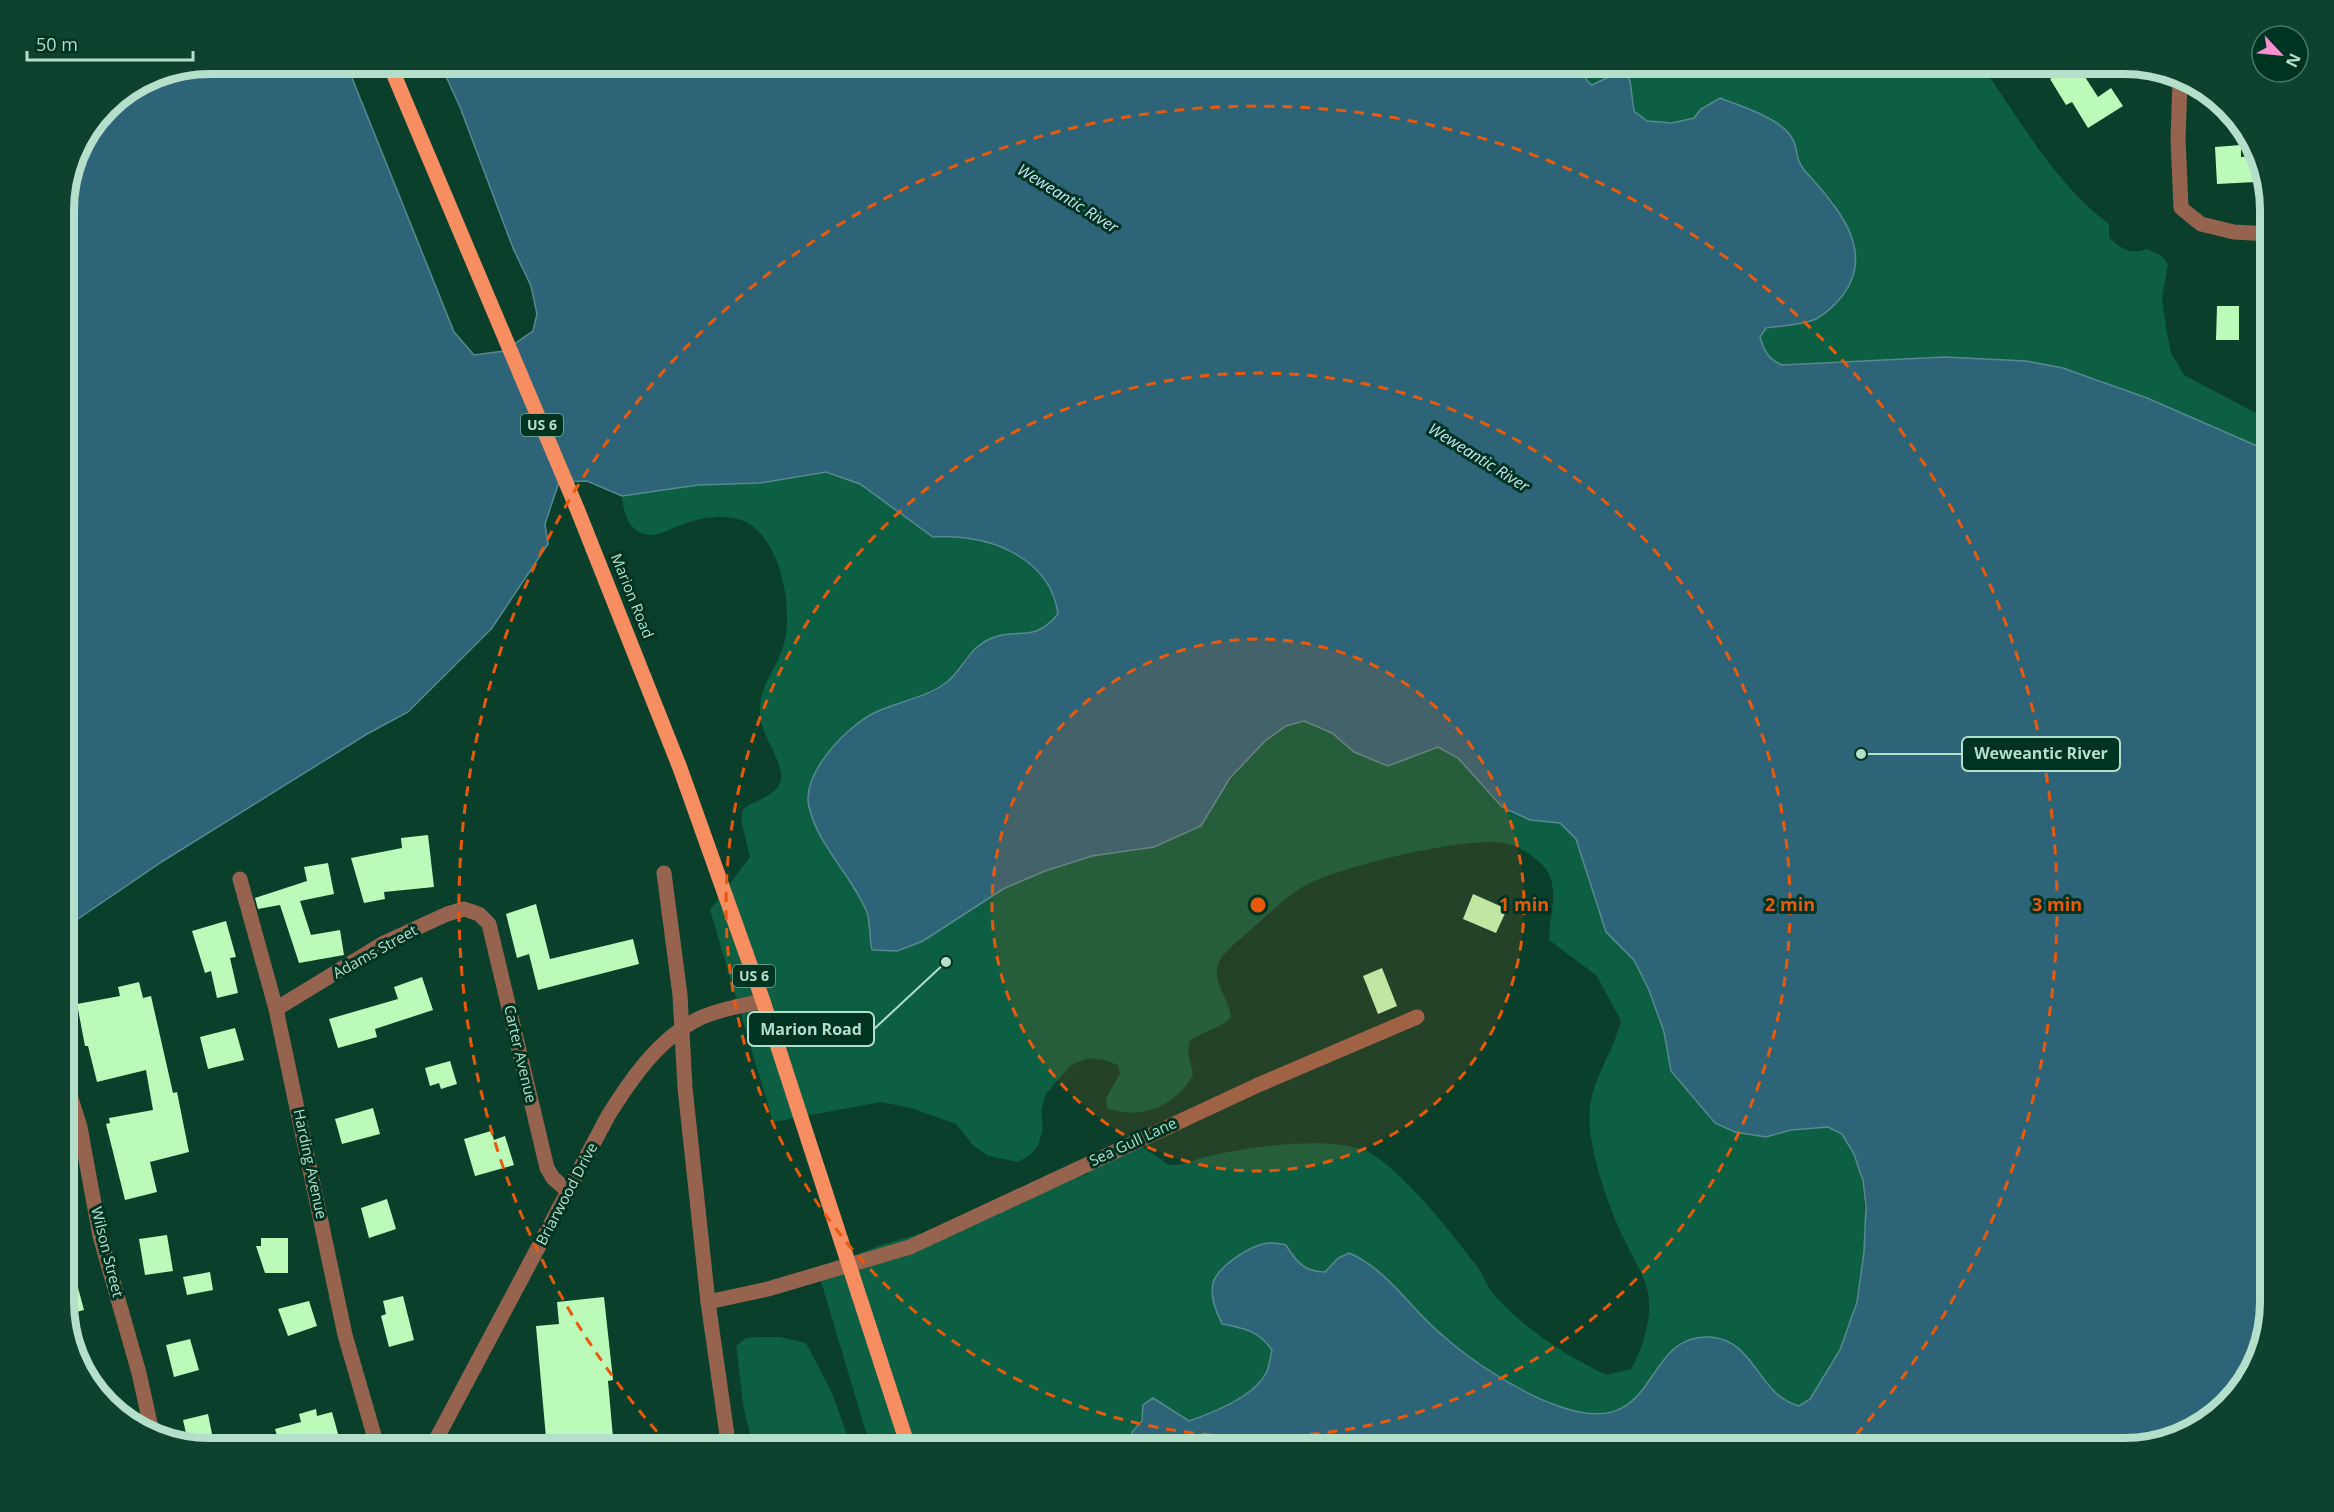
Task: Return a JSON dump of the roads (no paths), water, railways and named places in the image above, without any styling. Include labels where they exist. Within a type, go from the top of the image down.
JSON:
[{"type":"main road","name":"Marion Road","points":[[394,74],[578,511],[680,768],[763,1001],[905,1438]]},
{"type":"street","points":[[2180,86],[2178,139],[2181,208],[2201,224],[2234,232],[2260,233]]},
{"type":"street","points":[[664,873],[682,1029],[686,1100],[708,1302],[727,1438]]},
{"type":"street","name":"Harding Avenue","points":[[240,879],[276,1009],[345,1335],[375,1438]]},
{"type":"street","name":"Adams Street","points":[[276,1009],[384,943],[447,914],[464,909],[478,914]]},
{"type":"street","name":"Carter Avenue","points":[[478,914],[489,924],[547,1168],[553,1178],[568,1191]]},
{"type":"street","name":"Briarwood Drive","points":[[437,1438],[609,1116],[638,1071],[682,1029],[717,1012],[763,1001]]},
{"type":"street","name":"Sea Gull Lane","points":[[708,1302],[768,1289],[910,1247],[1227,1099],[1417,1017]]},
{"type":"street","name":"Wilson Street","points":[[74,1108],[80,1127],[100,1236],[139,1373],[150,1424]]},
{"type":"water","name":"Weweantic River","points":[[350,74],[454,332],[474,355],[504,351],[533,331],[537,314],[531,286],[513,248],[460,107],[445,74],[1585,74],[1587,81],[1592,85],[1615,74],[1627,74],[1634,111],[1647,121],[1672,123],[1694,118],[1701,109],[1720,98],[1759,113],[1779,124],[1792,138],[1802,166],[1828,198],[1848,228],[1854,245],[1856,261],[1852,278],[1843,295],[1816,319],[1804,323],[1766,328],[1760,337],[1765,350],[1773,360],[1782,365],[1945,357],[2026,361],[2063,368],[2147,398],[2260,447],[2260,1302],[2256,1337],[2237,1378],[2214,1405],[2184,1424],[2168,1431],[2142,1437],[1132,1438],[1132,1432],[1142,1421],[1143,1405],[1153,1398],[1189,1421],[1232,1403],[1253,1389],[1260,1381],[1267,1370],[1272,1350],[1256,1334],[1222,1324],[1214,1304],[1212,1289],[1216,1276],[1228,1263],[1253,1248],[1270,1243],[1286,1245],[1302,1265],[1318,1272],[1325,1272],[1338,1258],[1349,1253],[1363,1260],[1387,1279],[1453,1345],[1514,1386],[1561,1407],[1594,1414],[1617,1410],[1634,1399],[1671,1351],[1688,1340],[1710,1337],[1725,1340],[1737,1348],[1774,1391],[1785,1400],[1799,1406],[1810,1399],[1840,1350],[1857,1302],[1864,1252],[1866,1207],[1863,1181],[1854,1154],[1842,1134],[1828,1127],[1791,1130],[1766,1137],[1735,1132],[1715,1123],[1671,1071],[1664,1032],[1649,990],[1634,960],[1606,932],[1576,839],[1560,823],[1530,820],[1502,807],[1458,758],[1438,747],[1388,766],[1354,752],[1332,733],[1304,721],[1286,726],[1265,741],[1230,778],[1201,826],[1154,847],[1092,856],[1045,871],[1003,889],[923,941],[897,951],[872,950],[866,910],[813,821],[808,794],[819,765],[840,739],[865,718],[885,708],[921,696],[947,682],[971,653],[984,642],[1002,635],[1041,629],[1058,614],[1052,594],[1042,577],[1012,552],[973,539],[933,537],[860,484],[826,472],[760,483],[698,485],[622,496],[587,481],[559,482],[545,524],[548,544],[492,628],[408,712],[367,734],[163,861],[74,922],[74,201],[81,166],[97,134],[113,113],[142,92],[166,81],[192,75]]},
{"type":"place","name":"Weweantic River","points":[[1861,754]]},
{"type":"place","name":"Marion Road","points":[[946,962]]}]
